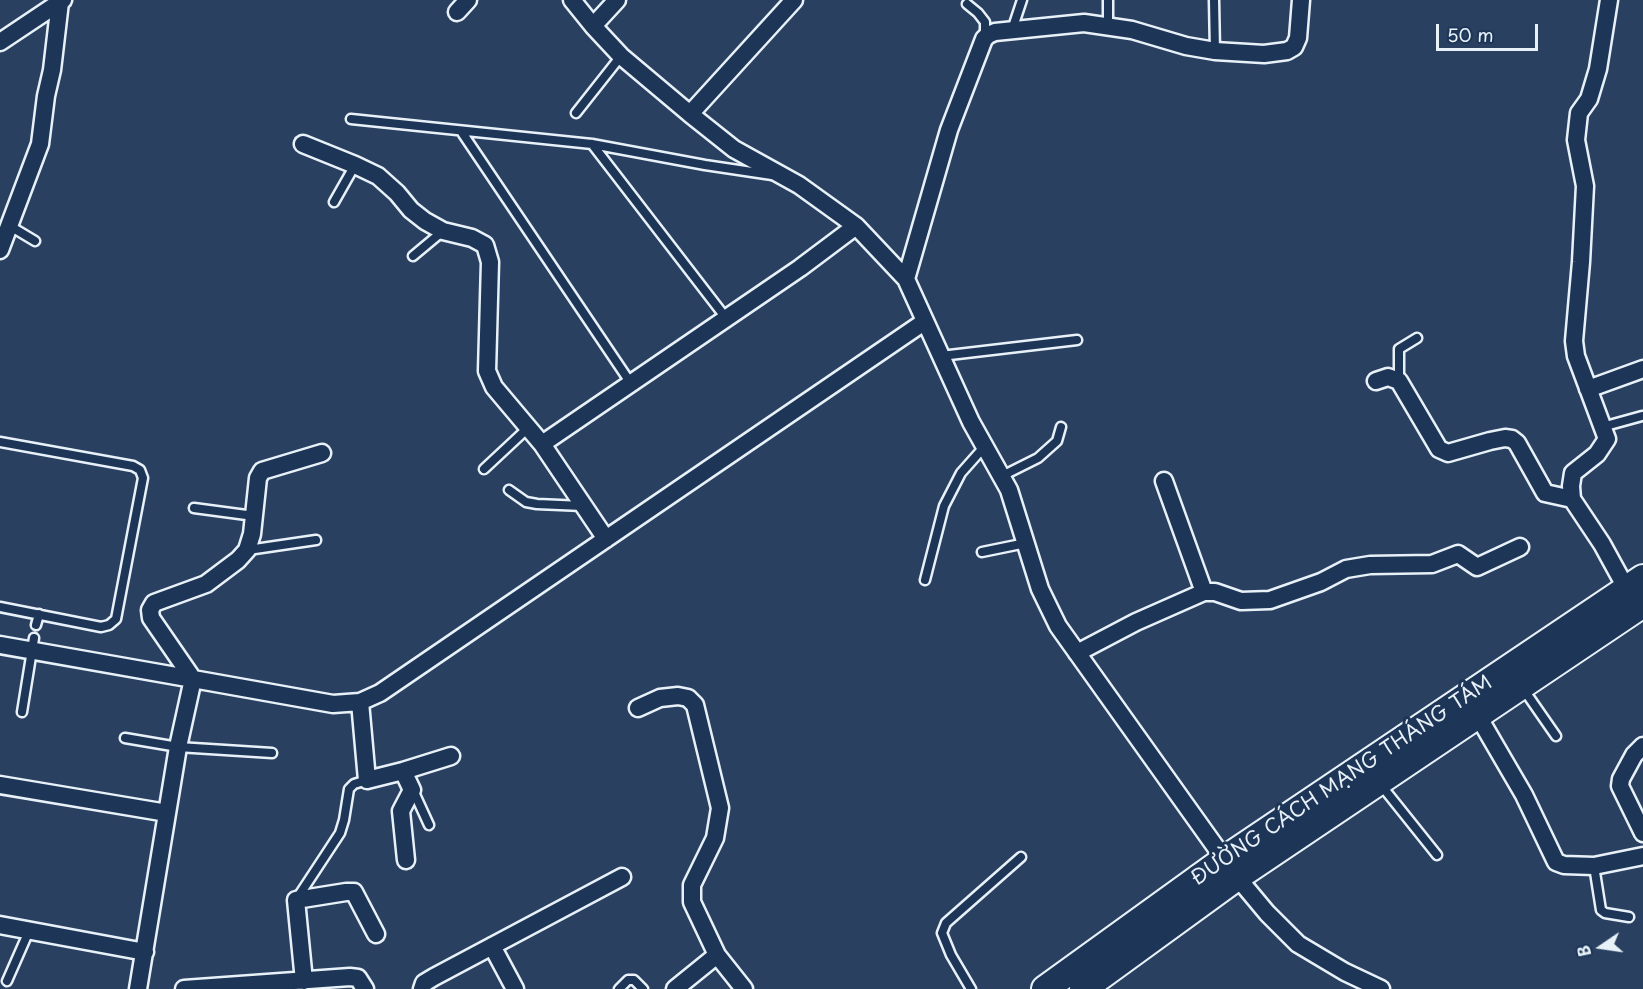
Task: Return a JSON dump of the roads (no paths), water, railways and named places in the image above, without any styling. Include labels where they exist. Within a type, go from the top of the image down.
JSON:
[{"type":"main road","name":"ĐƯỜNG CÁCH MẠNG THÁNG TÁM","points":[[1083,989],[1231,868],[1379,782],[1478,716],[1522,686],[1638,595]]},
{"type":"main road","name":"ĐƯỜNG CÁCH MẠNG THÁNG TÁM","points":[[1045,989],[1231,868],[1638,595]]},
{"type":"street","points":[[572,0],[621,56],[690,114],[734,149],[799,185],[856,226],[906,279],[971,422],[1010,490],[1040,589],[1058,626],[1231,868],[1267,913],[1299,944],[1373,987]]},
{"type":"street","points":[[593,26],[617,0]]},
{"type":"street","points":[[690,114],[794,0]]},
{"type":"street","points":[[906,279],[950,130],[984,39],[994,32],[1084,23],[1132,30],[1186,46],[1215,51],[1264,54],[1287,51],[1294,47],[1298,38],[1301,0]]},
{"type":"street","points":[[1609,0],[1598,69],[1589,99],[1579,113],[1576,140],[1585,186],[1574,341],[1576,356],[1607,440],[1604,446],[1573,473],[1571,486],[1572,499],[1638,595]]},
{"type":"street","points":[[3,38],[62,1]]},
{"type":"street","points":[[0,250],[40,144],[45,96],[52,70],[62,1]]},
{"type":"street","points":[[303,144],[378,176],[411,210],[426,221],[443,231],[472,238],[485,245],[490,262],[487,371],[494,387],[542,444],[606,539]]},
{"type":"street","points":[[542,444],[800,268],[856,226]]},
{"type":"street","points":[[0,645],[33,644],[193,679],[333,704],[360,702],[380,693],[924,322]]},
{"type":"street","points":[[1588,389],[1643,369]]},
{"type":"street","points":[[1376,381],[1388,377],[1399,381],[1439,449],[1448,453],[1505,438],[1512,439],[1517,443],[1545,493],[1572,499]]},
{"type":"street","points":[[138,989],[166,813],[193,679],[151,618],[150,610],[154,603],[206,584],[238,560],[247,550],[258,478],[262,471],[322,453]]},
{"type":"street","points":[[1164,481],[1204,592]]},
{"type":"street","points":[[1077,652],[1136,621],[1204,592],[1215,592],[1241,602],[1270,600],[1321,582],[1346,569],[1370,565],[1432,564],[1458,554],[1477,567],[1520,546]]},
{"type":"street","points":[[638,708],[660,699],[678,696],[688,698],[695,705],[720,808],[715,838],[692,885],[692,902],[717,955],[744,989]]},
{"type":"street","points":[[360,702],[367,780],[451,756]]},
{"type":"street","points":[[1478,716],[1524,795],[1556,862],[1564,865],[1594,866],[1643,856]]},
{"type":"street","points":[[1643,746],[1634,755],[1621,779],[1620,786],[1643,833]]},
{"type":"street","points":[[403,771],[412,790],[402,810],[406,860]]},
{"type":"street","points":[[0,785],[166,813]]},
{"type":"street","points":[[422,989],[424,983],[434,977],[622,877]]},
{"type":"street","points":[[304,981],[296,900],[354,892],[376,934]]},
{"type":"street","points":[[0,926],[144,952]]},
{"type":"street","points":[[492,946],[515,989]]},
{"type":"street","points":[[675,989],[717,955]]},
{"type":"street","points":[[184,989],[358,978],[365,989]]},
{"type":"lane","points":[[1012,30],[1022,0]]},
{"type":"lane","points":[[1108,0],[1108,26]]},
{"type":"lane","points":[[1214,0],[1215,51]]},
{"type":"lane","points":[[967,4],[985,22],[984,39]]},
{"type":"lane","points":[[576,113],[621,56]]},
{"type":"lane","points":[[351,118],[592,144],[784,177]]},
{"type":"lane","points":[[461,131],[630,382]]},
{"type":"lane","points":[[592,144],[726,318]]},
{"type":"lane","points":[[334,202],[356,165]]},
{"type":"lane","points":[[10,226],[35,241]]},
{"type":"lane","points":[[413,256],[443,231]]},
{"type":"lane","points":[[1399,381],[1399,349],[1417,338]]},
{"type":"lane","points":[[940,356],[1077,340]]},
{"type":"lane","points":[[1602,427],[1642,416]]},
{"type":"lane","points":[[484,469],[529,427]]},
{"type":"lane","points":[[1002,476],[1038,458],[1057,441],[1061,427]]},
{"type":"lane","points":[[0,442],[133,466],[140,470],[143,478],[116,619],[109,625],[101,627],[0,607]]},
{"type":"lane","points":[[925,580],[944,506],[961,473],[985,446]]},
{"type":"lane","points":[[509,490],[526,502],[584,506]]},
{"type":"lane","points":[[194,508],[254,516]]},
{"type":"lane","points":[[247,550],[316,540]]},
{"type":"lane","points":[[982,552],[1026,543]]},
{"type":"lane","points":[[36,625],[39,614]]},
{"type":"lane","points":[[22,712],[33,644]]},
{"type":"lane","points":[[1522,686],[1556,736]]},
{"type":"lane","points":[[125,738],[178,747],[272,753]]},
{"type":"lane","points":[[296,900],[340,833],[349,789],[354,784],[367,780]]},
{"type":"lane","points":[[1379,782],[1437,855]]},
{"type":"lane","points":[[412,790],[429,825]]},
{"type":"lane","points":[[971,989],[951,955],[942,933],[946,923],[1022,857]]},
{"type":"lane","points":[[1594,866],[1601,910],[1605,913],[1629,917]]},
{"type":"lane","points":[[7,981],[29,931]]},
{"type":"lane","points":[[619,989],[628,980],[634,980],[643,989]]}]
